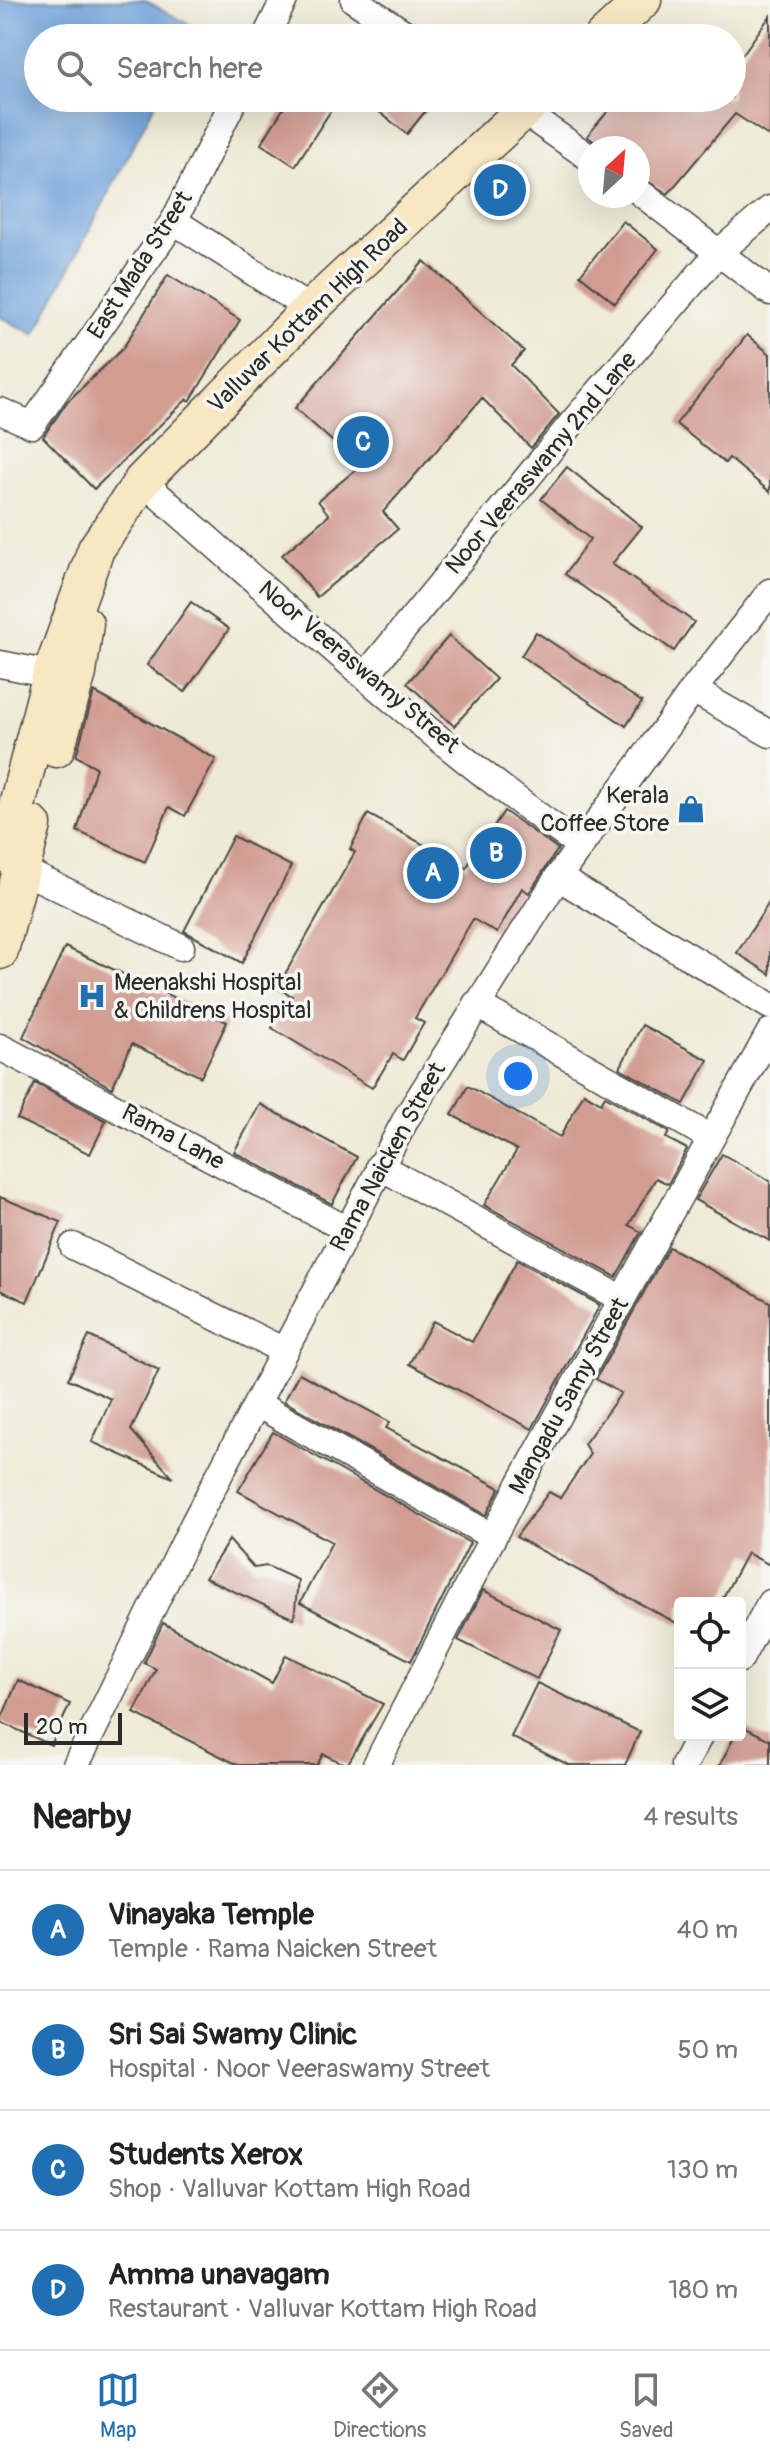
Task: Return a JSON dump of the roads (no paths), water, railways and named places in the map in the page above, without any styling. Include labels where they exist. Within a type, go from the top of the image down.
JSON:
[{"type":"main road","points":[[617,24],[643,0]]},
{"type":"main road","name":"Valluvar Kottam High Road","points":[[0,951],[16,809],[51,674],[96,549],[142,481],[310,309],[511,112]]},
{"type":"main road","name":"Valluvar Kottam High Road","points":[[10,862],[78,673],[96,549]]},
{"type":"street","points":[[272,24],[284,0]]},
{"type":"street","points":[[354,0],[391,24]]},
{"type":"street","name":"East Mada Street","points":[[0,411],[32,425],[174,221],[228,112]]},
{"type":"street","points":[[533,112],[578,148]]},
{"type":"street","points":[[650,200],[770,292]]},
{"type":"street","name":"Noor Veeraswamy 2nd Lane","points":[[366,675],[573,422],[718,253],[770,209]]},
{"type":"street","points":[[174,221],[310,309]]},
{"type":"street","name":"Noor Veeraswamy Street","points":[[142,481],[366,675],[581,846]]},
{"type":"street","name":"Rama Naicken Street","points":[[76,1765],[194,1523],[379,1166],[476,1004],[558,877],[693,690],[770,592]]},
{"type":"street","points":[[0,664],[51,674]]},
{"type":"street","points":[[693,690],[770,734]]},
{"type":"street","points":[[10,862],[181,947]]},
{"type":"street","points":[[558,877],[770,1006]]},
{"type":"street","points":[[476,1004],[711,1138]]},
{"type":"street","name":"Mangadu Samy Street","points":[[376,1765],[493,1537],[770,1032]]},
{"type":"street","name":"Rama Lane","points":[[0,1047],[346,1229]]},
{"type":"street","points":[[379,1166],[622,1299]]},
{"type":"street","points":[[73,1246],[284,1351]]},
{"type":"street","points":[[257,1404],[493,1537]]},
{"type":"street","points":[[746,1648],[770,1603]]},
{"type":"street","points":[[684,1765],[697,1741]]},
{"type":"water","points":[[0,0],[145,0],[188,24],[24,24],[24,112],[151,112],[35,335],[0,317]]},
{"type":"place","name":"Amma unavagam","points":[[500,190]]},
{"type":"place","name":"Students Xerox","points":[[363,442]]},
{"type":"place","name":"Kerala Coffee Store","points":[[691,809]]},
{"type":"place","name":"Sri Sai Swamy Clinic","points":[[496,853]]},
{"type":"place","name":"Vinayaka Temple","points":[[433,873]]},
{"type":"place","name":"Meenakshi Hospital & Childrens Hospital","points":[[92,996]]}]
